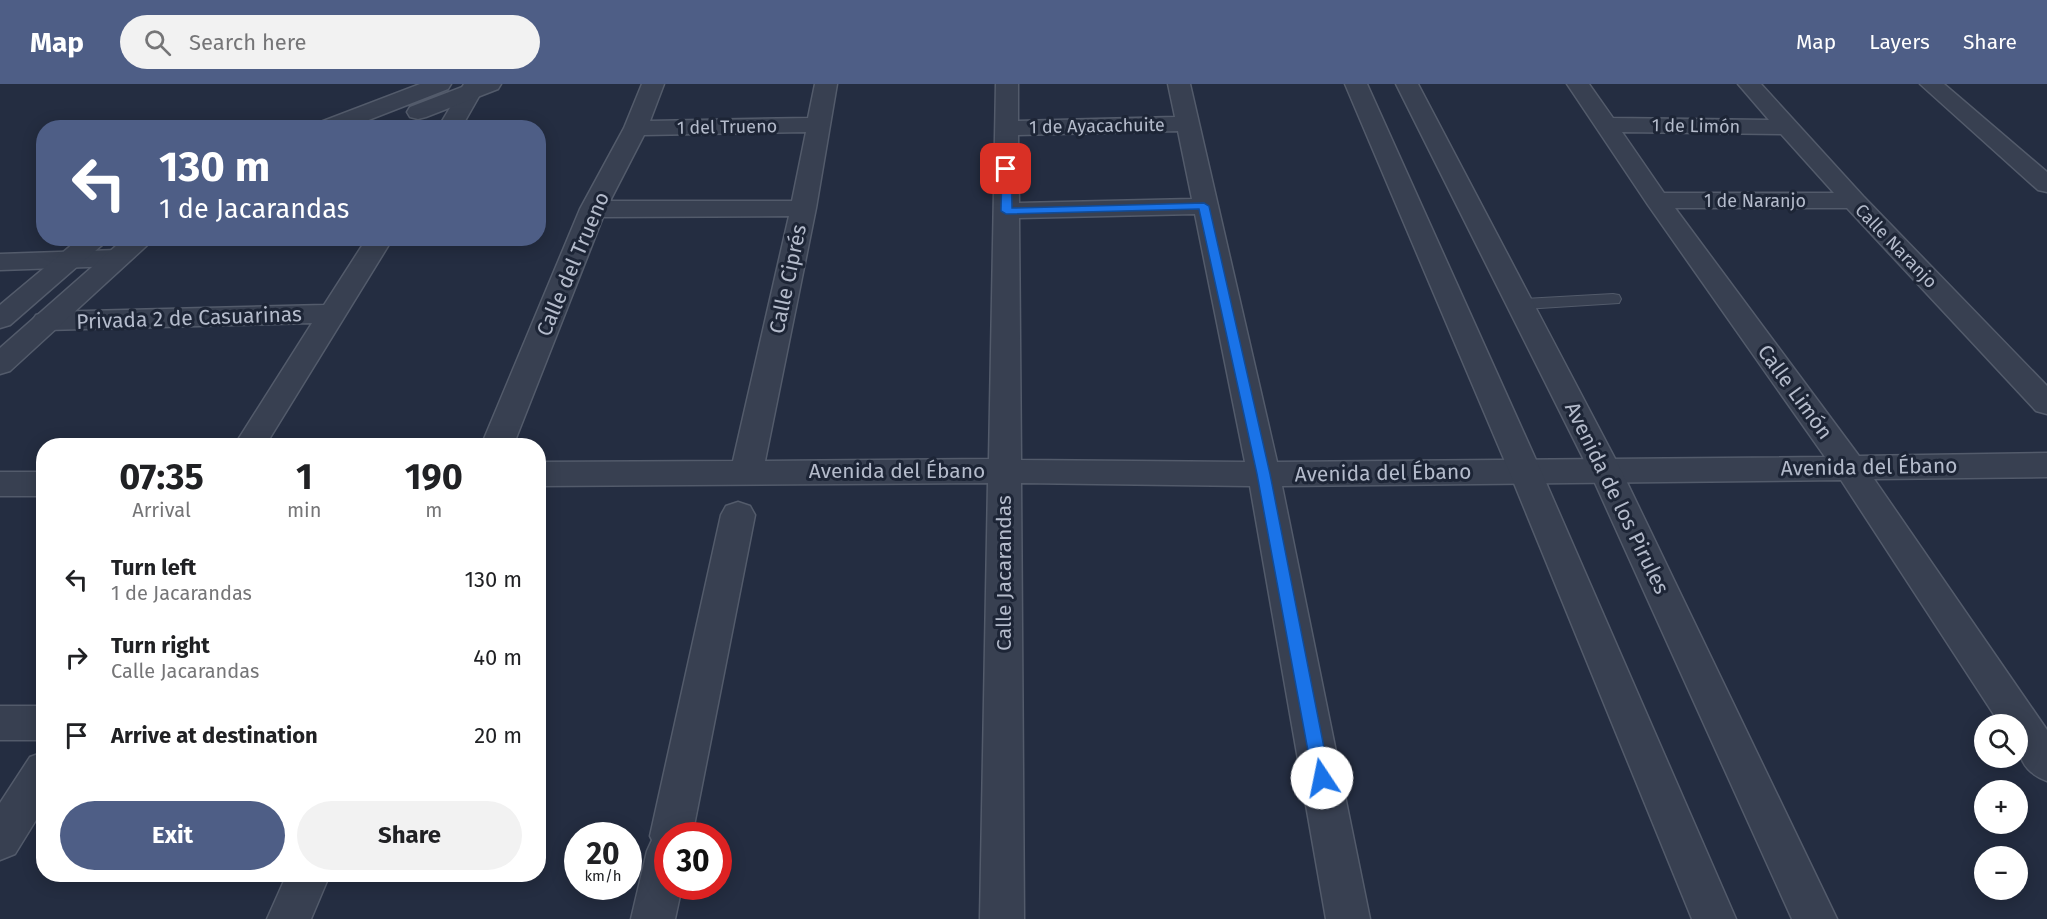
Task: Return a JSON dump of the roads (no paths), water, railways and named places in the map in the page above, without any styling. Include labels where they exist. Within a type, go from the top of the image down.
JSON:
[{"type":"street","points":[[347,120],[440,84]]},
{"type":"street","name":"Calle del Trueno","points":[[500,438],[593,209],[636,128],[653,84]]},
{"type":"street","name":"Calle Ciprés","points":[[747,472],[803,208],[826,84]]},
{"type":"street","name":"Calle Jacarandas","points":[[1002,919],[1007,84]]},
{"type":"street","points":[[1179,84],[1264,474],[1348,919]]},
{"type":"street","points":[[1356,84],[1526,471],[1714,919]]},
{"type":"street","name":"Avenida de los Pirules","points":[[1407,84],[1522,304],[1606,472],[1815,919]]},
{"type":"street","name":"Calle Limón","points":[[1578,84],[1657,200],[1849,467],[2047,763]]},
{"type":"street","name":"Calle Naranjo","points":[[1749,84],[1854,201],[2047,404]]},
{"type":"street","points":[[1931,84],[2047,184]]},
{"type":"street","points":[[396,120],[479,86]]},
{"type":"street","points":[[455,120],[479,86]]},
{"type":"street","name":"1 de Ayacachuite","points":[[1007,128],[1187,124]]},
{"type":"street","name":"1 del Trueno","points":[[636,128],[819,125]]},
{"type":"street","name":"1 de Limón","points":[[1606,125],[1787,127]]},
{"type":"street","name":"1 de Naranjo","points":[[1657,200],[1854,201]]},
{"type":"street","points":[[1006,211],[1204,206]]},
{"type":"street","points":[[593,209],[803,208]]},
{"type":"street","points":[[0,319],[87,246]]},
{"type":"street","points":[[0,364],[132,246]]},
{"type":"street","points":[[254,438],[375,246]]},
{"type":"street","points":[[0,262],[117,258]]},
{"type":"street","name":"Privada 2 de Casuarinas","points":[[46,321],[332,314]]},
{"type":"street","name":"Avenida del Ébano","points":[[546,474],[1005,471],[1264,474],[1606,472],[2047,465]]},
{"type":"street","points":[[0,484],[36,484]]},
{"type":"street","points":[[674,822],[738,516]]},
{"type":"street","points":[[0,723],[36,723]]},
{"type":"street","points":[[0,840],[36,783]]},
{"type":"street","points":[[289,919],[305,882]]},
{"type":"street","points":[[653,919],[657,900]]},
{"type":"lane","points":[[1522,304],[1613,298]]}]
